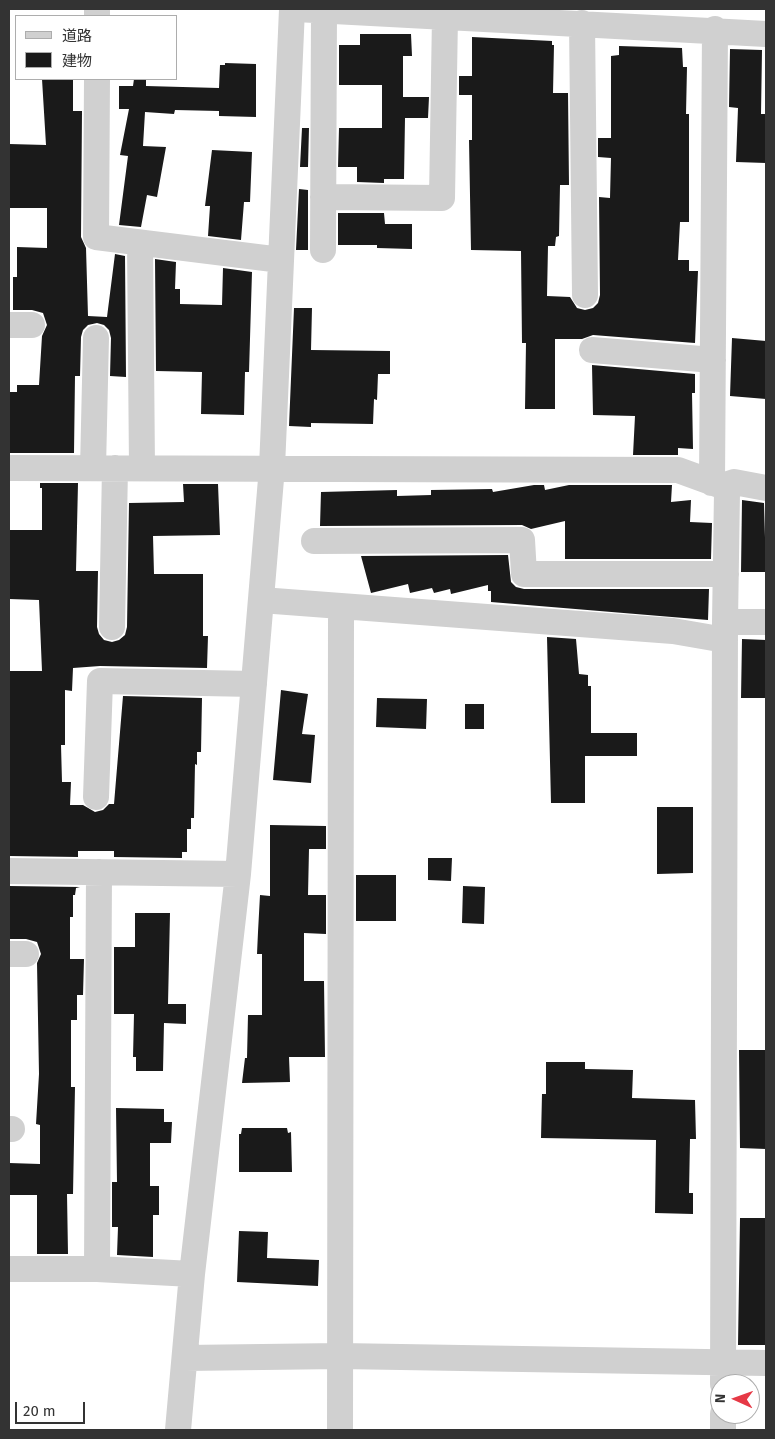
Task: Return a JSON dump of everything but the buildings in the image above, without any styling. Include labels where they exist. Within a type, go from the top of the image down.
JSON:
[{"type":"street","points":[[178,1430],[192,1274],[238,874],[272,467],[292,9]]},
{"type":"street","points":[[323,250],[323,197],[314,9],[445,16],[575,18],[766,34]]},
{"type":"street","points":[[323,197],[442,198],[445,16]]},
{"type":"street","points":[[575,18],[585,294]]},
{"type":"street","points":[[715,29],[713,360],[717,484]]},
{"type":"street","points":[[97,80],[96,237],[281,260]]},
{"type":"street","points":[[140,243],[142,468]]},
{"type":"street","points":[[96,338],[112,627]]},
{"type":"street","points":[[592,350],[713,360]]},
{"type":"street","points":[[9,468],[272,467],[678,470],[717,484],[728,492],[725,631],[723,1374]]},
{"type":"street","points":[[717,484],[734,482],[766,488]]},
{"type":"street","points":[[314,541],[522,540],[524,574],[726,574]]},
{"type":"street","points":[[261,600],[302,605],[341,606],[674,631],[725,631],[766,622]]},
{"type":"street","points":[[340,1430],[341,606]]},
{"type":"street","points":[[96,797],[100,681],[254,684]]},
{"type":"street","points":[[9,871],[238,874]]},
{"type":"street","points":[[97,1269],[98,872]]},
{"type":"street","points":[[9,1269],[97,1269],[192,1274]]},
{"type":"street","points":[[185,1358],[340,1356],[723,1374],[766,1364]]}]
